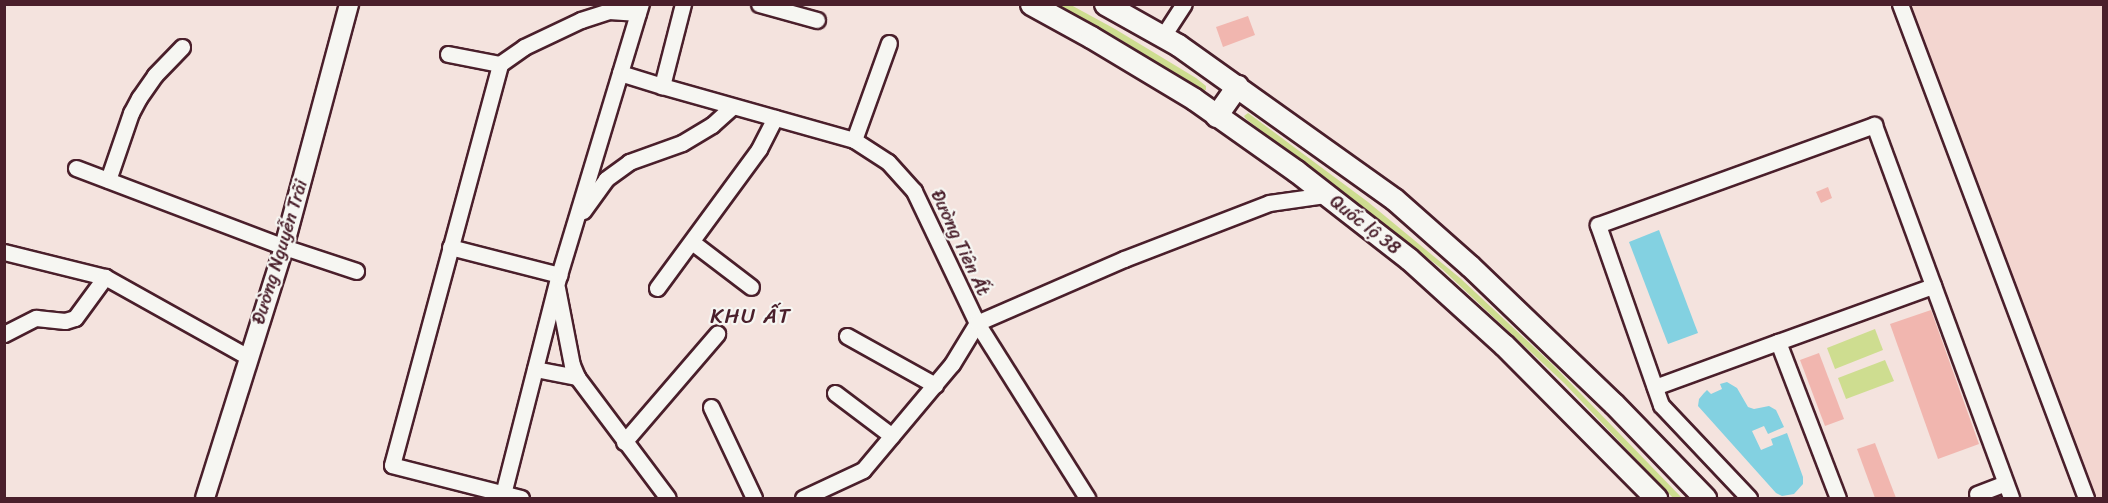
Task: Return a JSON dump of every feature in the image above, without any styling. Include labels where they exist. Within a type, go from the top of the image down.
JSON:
[{"type":"highway","name":"Quốc lộ 38","points":[[1031,4],[1147,70],[1216,116],[1326,195],[1409,260],[1560,398],[1656,498]]},
{"type":"highway","name":"Quốc lộ 38","points":[[1105,4],[1163,36],[1237,86],[1346,163],[1414,217],[1614,404],[1705,498]]},
{"type":"highway","points":[[1216,116],[1237,86]]},
{"type":"main road","name":"Đường Nguyễn Trãi","points":[[205,498],[248,357],[285,247],[349,4]]},
{"type":"street","points":[[662,86],[683,4]]},
{"type":"street","points":[[759,4],[817,20]]},
{"type":"street","points":[[1163,36],[1184,4]]},
{"type":"street","points":[[1900,4],[2086,498]]},
{"type":"street","points":[[503,496],[558,280],[640,9],[609,11],[581,20],[524,46],[500,64],[392,465],[503,496],[521,498]]},
{"type":"street","points":[[854,140],[889,43]]},
{"type":"street","points":[[108,180],[131,113],[139,98],[155,75],[182,47]]},
{"type":"street","points":[[448,54],[500,64]]},
{"type":"street","name":"Đường Tiên Ất","points":[[620,73],[732,107],[854,140],[888,162],[914,191],[977,323],[1087,498]]},
{"type":"street","points":[[577,219],[606,179],[629,162],[682,143],[712,125],[732,107]]},
{"type":"street","points":[[657,288],[759,149],[775,118]]},
{"type":"street","points":[[1749,498],[1665,411],[1598,225],[1874,125],[2011,498]]},
{"type":"street","points":[[76,168],[285,247],[356,271]]},
{"type":"street","points":[[803,498],[863,470],[952,364],[977,323],[1124,259],[1269,203],[1326,195]]},
{"type":"street","points":[[692,242],[751,287]]},
{"type":"street","points":[[450,247],[558,280]]},
{"type":"street","points":[[4,252],[105,277],[248,357]]},
{"type":"street","points":[[4,334],[36,318],[65,321],[75,318],[105,277]]},
{"type":"street","points":[[558,280],[572,365],[577,377],[668,498]]},
{"type":"street","points":[[1655,387],[1933,286]]},
{"type":"street","points":[[624,442],[717,334]]},
{"type":"street","points":[[848,336],[935,385]]},
{"type":"street","points":[[1779,342],[1838,498]]},
{"type":"street","points":[[535,369],[577,377]]},
{"type":"street","points":[[835,393],[892,436]]},
{"type":"street","points":[[711,407],[754,498]]},
{"type":"street","points":[[1974,497],[2005,483]]},
{"type":"shaded area","points":[[1904,5],[2103,5],[2103,498],[2094,498]]},
{"type":"green space","points":[[1058,5],[1071,5],[1115,29],[1196,78],[1206,86],[1206,90],[1201,92],[1118,38]]},
{"type":"green space","points":[[1248,113],[1368,202],[1460,278],[1552,364],[1682,498],[1673,498],[1564,383],[1442,269],[1246,119],[1244,116]]},
{"type":"green space","points":[[1875,329],[1883,350],[1835,369],[1827,348]]},
{"type":"green space","points":[[1885,360],[1894,381],[1846,399],[1838,378]]},
{"type":"water","points":[[1659,230],[1698,333],[1668,344],[1629,242]]},
{"type":"water","points":[[1727,382],[1737,388],[1748,407],[1754,409],[1769,406],[1776,410],[1784,427],[1768,434],[1764,426],[1752,431],[1761,450],[1773,445],[1771,439],[1787,433],[1803,477],[1803,484],[1794,494],[1782,496],[1776,493],[1698,406],[1699,399],[1707,390],[1711,394],[1722,389],[1720,384]]},
{"type":"building","points":[[1248,16],[1255,35],[1223,47],[1216,27]]},
{"type":"building","points":[[1828,187],[1832,198],[1821,203],[1816,192]]},
{"type":"building","points":[[1931,310],[1979,444],[1938,459],[1890,324]]},
{"type":"building","points":[[1819,353],[1844,419],[1825,426],[1800,360]]},
{"type":"building","points":[[1875,443],[1896,498],[1875,498],[1857,449]]},
{"type":"district","name":"KHU ẤT","points":[[751,316]]}]
